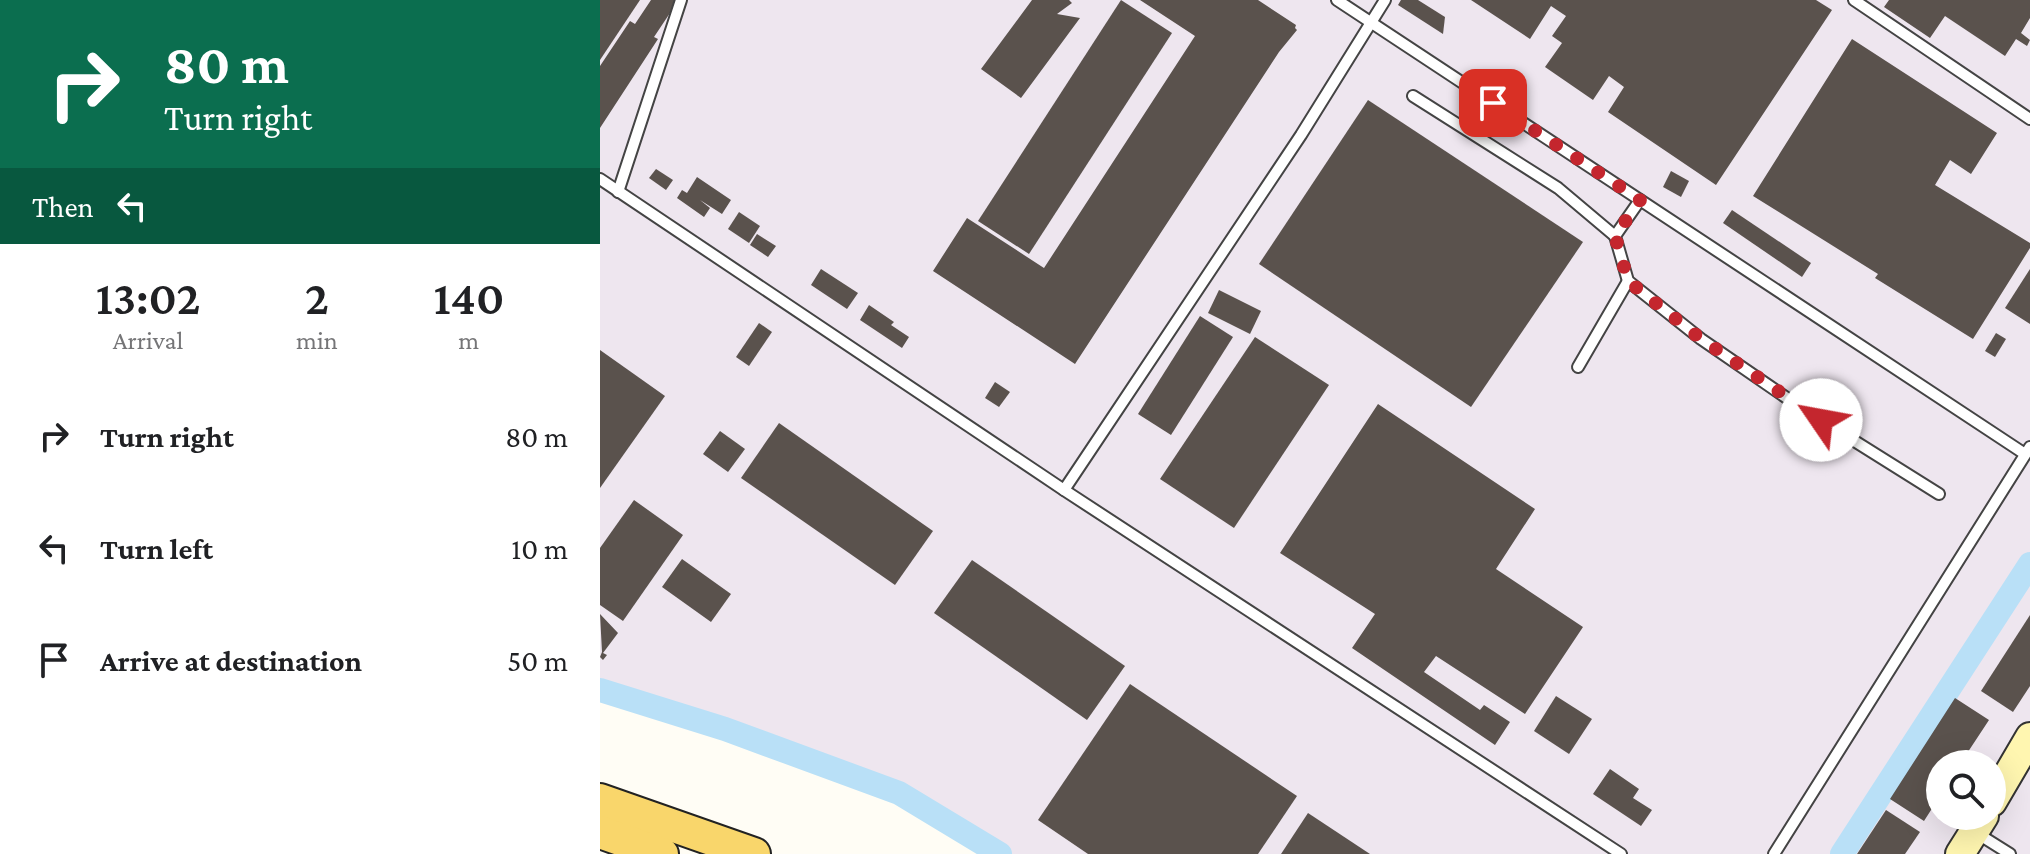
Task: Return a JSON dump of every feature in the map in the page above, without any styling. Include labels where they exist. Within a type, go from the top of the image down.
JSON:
[{"type":"main road","points":[[600,800],[754,854]]},
{"type":"main road","points":[[600,832],[662,854]]},
{"type":"street","points":[[2006,778],[2030,737]]},
{"type":"lane","points":[[618,192],[681,0]]},
{"type":"lane","points":[[1337,0],[2028,451],[1774,854]]},
{"type":"lane","points":[[1064,490],[1292,148],[1385,0]]},
{"type":"lane","points":[[1854,0],[2030,119]]},
{"type":"lane","points":[[1413,96],[1558,188],[1615,236],[1628,281],[1701,339],[1797,405],[1939,494]]},
{"type":"lane","points":[[600,179],[1064,490],[1621,854]]},
{"type":"lane","points":[[1615,236],[1640,200]]},
{"type":"lane","points":[[1578,367],[1628,281]]},
{"type":"lane","points":[[1973,834],[2010,854]]},
{"type":"shaded area","points":[[600,0],[2030,0],[2030,854],[998,854],[933,816],[770,746],[600,700]]},
{"type":"building","points":[[600,0],[640,0],[600,60]]},
{"type":"building","points":[[651,0],[675,0],[654,37],[658,39],[600,128],[600,66],[630,21],[635,24]]},
{"type":"building","points":[[1032,0],[1069,0],[1072,3],[1057,14],[1080,18],[1021,98],[981,69]]},
{"type":"building","points":[[1121,0],[1172,33],[1029,254],[978,221]]},
{"type":"building","points":[[1140,0],[1258,0],[1296,25],[1297,30],[1279,52],[1075,364],[933,271],[967,218],[1044,268],[1195,36]]},
{"type":"building","points":[[1401,0],[1418,0],[1445,17],[1443,34],[1398,5]]},
{"type":"building","points":[[1471,0],[1816,0],[1832,10],[1716,185],[1608,112],[1624,87],[1609,76],[1593,100],[1545,67],[1562,43],[1552,36],[1566,16],[1551,6],[1530,39]]},
{"type":"building","points":[[1889,0],[2030,0],[2030,18],[2021,33],[2030,40],[2027,46],[2016,39],[2005,56],[1945,16],[1930,38],[1884,7]]},
{"type":"building","points":[[1852,39],[1997,133],[1971,174],[1950,160],[1935,185],[2030,243],[2030,248],[1973,339],[1875,278],[1878,274],[1753,196]]},
{"type":"building","points":[[1368,100],[1583,242],[1471,407],[1259,264]]},
{"type":"building","points":[[656,169],[673,180],[666,190],[649,178]]},
{"type":"building","points":[[1671,171],[1689,181],[1681,197],[1663,187]]},
{"type":"building","points":[[697,177],[731,200],[722,214],[700,200],[710,208],[704,217],[677,198],[682,190],[687,193]]},
{"type":"building","points":[[1732,210],[1811,263],[1802,277],[1723,223]]},
{"type":"building","points":[[739,212],[760,226],[749,243],[728,229]]},
{"type":"building","points":[[757,234],[776,246],[768,257],[750,245]]},
{"type":"building","points":[[821,269],[858,293],[847,309],[811,285]]},
{"type":"building","points":[[2030,269],[2030,324],[2005,308]]},
{"type":"building","points":[[1219,290],[1261,311],[1250,334],[1208,313]]},
{"type":"building","points":[[869,305],[909,337],[902,348],[860,320]]},
{"type":"building","points":[[1200,316],[1233,337],[1171,435],[1138,414]]},
{"type":"building","points":[[759,323],[772,332],[749,366],[736,357]]},
{"type":"building","points":[[1996,333],[2006,339],[1995,357],[1985,351]]},
{"type":"building","points":[[1255,337],[1329,385],[1234,528],[1160,479]]},
{"type":"building","points":[[600,350],[665,396],[600,488]]},
{"type":"building","points":[[995,382],[1010,392],[999,407],[985,398]]},
{"type":"building","points":[[1378,404],[1535,509],[1496,569],[1583,627],[1525,714],[1436,656],[1424,672],[1480,710],[1484,705],[1510,722],[1495,745],[1352,648],[1375,614],[1280,553]]},
{"type":"building","points":[[779,423],[933,531],[895,585],[741,478]]},
{"type":"building","points":[[720,431],[745,449],[728,472],[703,454]]},
{"type":"building","points":[[634,500],[683,535],[623,621],[600,605],[600,548]]},
{"type":"building","points":[[682,559],[731,594],[711,622],[662,587]]},
{"type":"building","points":[[972,560],[1125,666],[1087,720],[934,613]]},
{"type":"building","points":[[600,614],[618,633],[603,653],[607,655],[603,660],[600,657]]},
{"type":"building","points":[[2030,615],[2030,686],[2013,712],[1981,691]]},
{"type":"building","points":[[1130,684],[1297,796],[1258,854],[1088,854],[1038,820]]},
{"type":"building","points":[[1556,696],[1592,719],[1569,754],[1534,731]]},
{"type":"building","points":[[1955,698],[1989,720],[1969,750],[1926,750],[1924,821],[1890,799]]},
{"type":"building","points":[[1610,769],[1639,789],[1633,798],[1652,810],[1641,826],[1593,794]]},
{"type":"building","points":[[1886,810],[1920,832],[1905,854],[1857,854]]},
{"type":"building","points":[[1308,813],[1370,854],[1281,854]]},
{"type":"waterway","points":[[1842,854],[2030,564]]},
{"type":"waterway","points":[[600,690],[725,729],[899,793],[1000,854]]},
{"type":"route","points":[[1493,103],[1640,200],[1615,236],[1628,281],[1701,339],[1821,420]]}]
